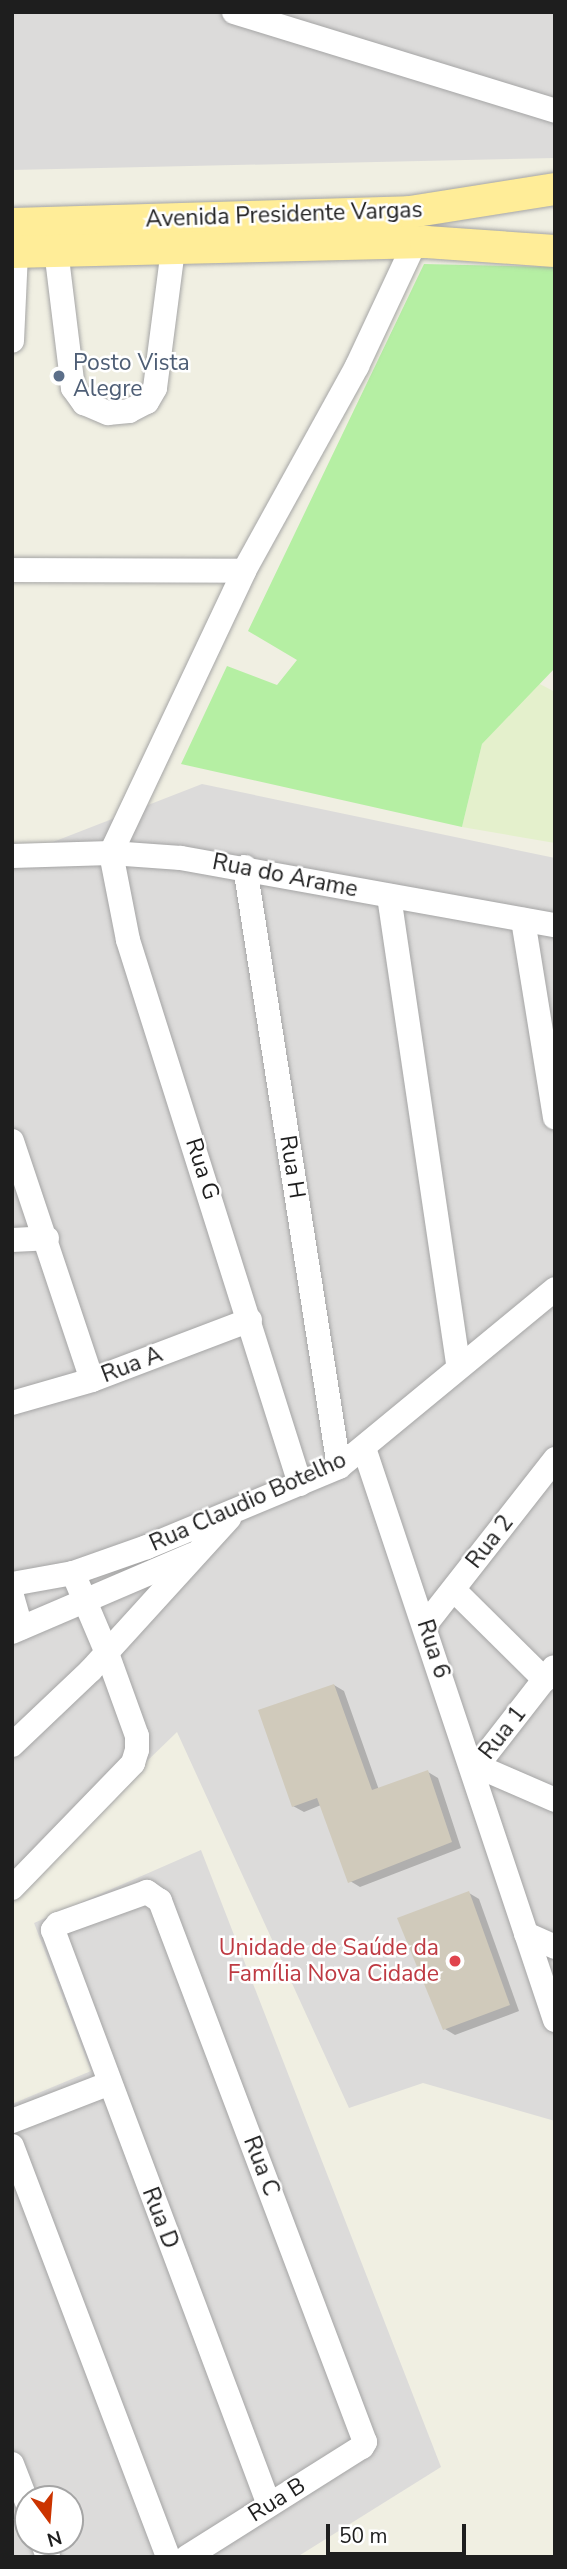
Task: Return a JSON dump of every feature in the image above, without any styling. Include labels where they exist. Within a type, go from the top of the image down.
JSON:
[{"type":"main road","name":"Avenida Presidente Vargas","points":[[13,243],[410,212],[555,189]]},
{"type":"main road","name":"Avenida Presidente Vargas","points":[[13,243],[56,250],[415,242],[555,251]]},
{"type":"street","points":[[234,12],[555,111]]},
{"type":"street","points":[[111,853],[244,570],[357,366],[415,242]]},
{"type":"street","points":[[12,341],[13,243]]},
{"type":"street","points":[[56,250],[73,388],[84,403],[108,413],[129,411],[147,402],[155,388],[173,249]]},
{"type":"street","points":[[12,570],[244,570]]},
{"type":"street","name":"Rua do Arame","points":[[12,856],[111,853],[245,867],[555,925]]},
{"type":"street","name":"Rua G","points":[[111,853],[128,940],[300,1484]]},
{"type":"street","name":"Rua H","points":[[245,867],[339,1466]]},
{"type":"street","points":[[389,896],[458,1365]]},
{"type":"street","points":[[523,920],[555,1117]]},
{"type":"street","points":[[12,1141],[47,1238],[92,1380]]},
{"type":"street","points":[[12,1240],[47,1238]]},
{"type":"street","name":"Rua Claudio Botelho","points":[[12,1584],[73,1573],[237,1510],[339,1466],[364,1448],[458,1365],[555,1289]]},
{"type":"street","name":"Rua A","points":[[12,1403],[92,1380],[250,1321]]},
{"type":"street","name":"Rua 6","points":[[364,1448],[474,1764],[555,2020]]},
{"type":"street","name":"Rua 2","points":[[425,1625],[555,1459]]},
{"type":"street","points":[[12,1745],[107,1653],[195,1553],[237,1510]]},
{"type":"street","points":[[12,1596],[16,1630],[85,1597],[195,1553]]},
{"type":"street","points":[[12,1888],[132,1763],[137,1736],[107,1653],[73,1573]]},
{"type":"street","points":[[454,1590],[550,1673]]},
{"type":"street","name":"Rua 1","points":[[474,1764],[550,1673]]},
{"type":"street","points":[[474,1764],[555,1800]]},
{"type":"street","name":"Rua D","points":[[153,1893],[58,1924],[53,1930],[108,2084],[269,2505]]},
{"type":"street","name":"Rua C","points":[[153,1893],[365,2442]]},
{"type":"street","points":[[526,1934],[555,1947]]},
{"type":"street","points":[[12,2121],[108,2084]]},
{"type":"street","points":[[12,2146],[16,2172],[168,2557]]},
{"type":"street","name":"Rua B","points":[[187,2557],[365,2442]]},
{"type":"street","points":[[12,2464],[20,2485]]},
{"type":"shaded area","points":[[12,12],[555,12],[555,158],[12,170]]},
{"type":"shaded area","points":[[202,784],[555,858],[555,2121],[423,2083],[349,2108],[177,1732],[12,1892],[12,849],[35,849]]},
{"type":"shaded area","points":[[201,1850],[441,2467],[297,2557],[12,2557],[12,2104],[91,2071],[34,1923]]},
{"type":"green space","points":[[424,264],[555,267],[555,668],[482,744],[462,827],[181,764],[227,666],[277,685],[297,660],[248,631]]},
{"type":"green space","points":[[538,683],[555,692],[555,843],[462,827],[482,744]]},
{"type":"building","points":[[334,1684],[372,1790],[428,1770],[452,1842],[348,1883],[317,1798],[292,1807],[258,1710]]},
{"type":"building","name":"Unidade de Saúde da Família Nova Cidade","points":[[469,1891],[510,2005],[443,2030],[397,1918]]},
{"type":"place","name":"Posto Vista Alegre","points":[[59,376]]},
{"type":"place","name":"Unidade de Saúde da Família Nova Cidade","points":[[455,1961]]}]
